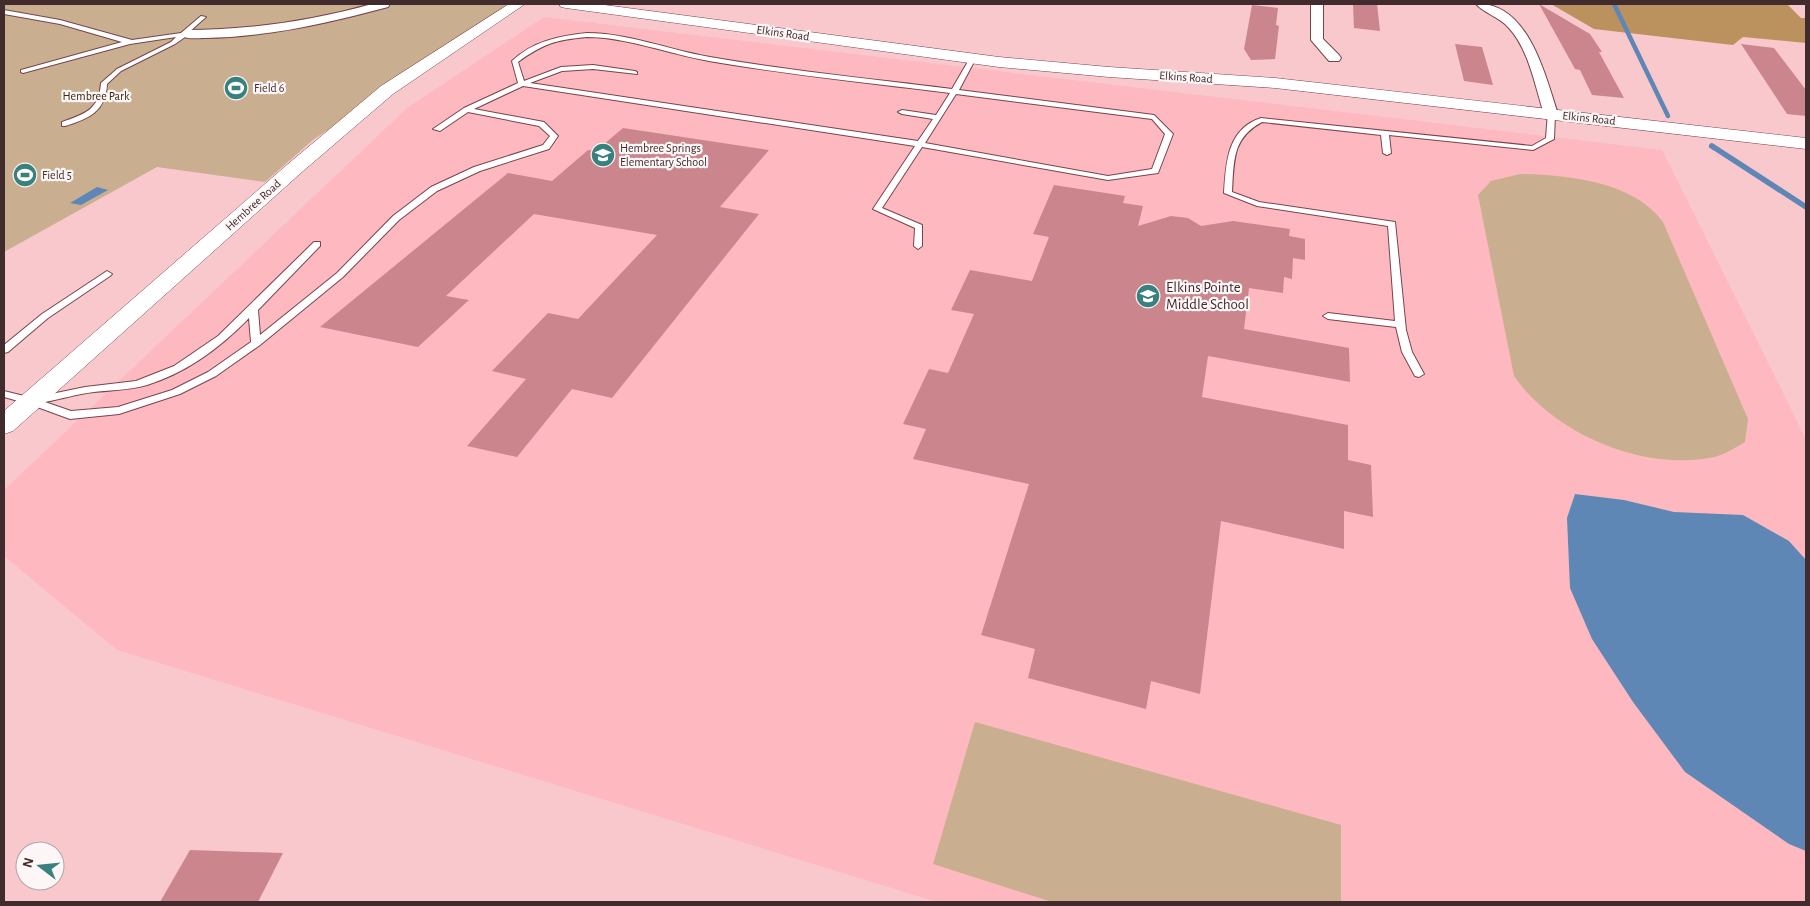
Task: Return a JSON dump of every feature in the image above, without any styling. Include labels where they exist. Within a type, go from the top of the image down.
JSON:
[{"type":"street","points":[[186,34],[235,33],[288,27],[384,4]]},
{"type":"street","name":"Hembree Road","points":[[4,424],[295,168],[387,90],[518,4]]},
{"type":"street","name":"Elkins Road","points":[[566,4],[973,58],[1109,72],[1284,84],[1806,144]]},
{"type":"street","points":[[1317,4],[1317,40],[1334,58]]},
{"type":"street","points":[[1482,4],[1499,12],[1517,29],[1527,46],[1551,114]]},
{"type":"lane","points":[[4,12],[60,22],[119,40],[132,42]]},
{"type":"lane","points":[[65,124],[85,116],[97,107],[104,97],[104,83],[119,70],[172,43],[186,34],[203,17]]},
{"type":"lane","points":[[23,71],[132,42],[186,34]]},
{"type":"lane","points":[[608,35],[679,54],[743,65],[1154,117],[1169,134],[1155,171],[1108,178],[920,144],[522,84],[515,61],[536,46],[564,37],[608,35]]},
{"type":"lane","points":[[918,246],[919,227],[877,209],[955,91],[973,58]]},
{"type":"lane","points":[[437,129],[467,110],[522,84],[561,69],[593,67],[635,73]]},
{"type":"lane","points":[[4,394],[32,401],[70,415],[119,410],[176,392],[212,374],[256,343],[340,275],[396,218],[434,189],[477,169],[546,147],[554,136],[542,124],[467,110]]},
{"type":"lane","points":[[902,112],[938,117]]},
{"type":"lane","points":[[1419,374],[1404,344],[1400,326],[1392,224],[1257,204],[1228,193],[1233,144],[1248,126],[1261,120],[1533,148],[1550,139],[1551,114]]},
{"type":"lane","points":[[1385,134],[1387,153]]},
{"type":"lane","points":[[32,401],[87,389],[111,389],[152,380],[183,366],[207,350],[253,309],[317,244]]},
{"type":"lane","points":[[4,350],[44,316],[108,274]]},
{"type":"lane","points":[[253,309],[256,343]]},
{"type":"lane","points":[[1328,316],[1400,326]]},
{"type":"shaded area","points":[[1551,4],[1787,4],[1801,18],[1806,18],[1806,43],[1743,37],[1733,45],[1594,29]]},
{"type":"shaded area","points":[[544,17],[1662,150],[1806,439],[1806,902],[937,902],[117,650],[4,556],[4,490],[407,108]]},
{"type":"green space","name":"Hembree Park","points":[[4,4],[507,4],[414,74],[314,139],[265,182],[157,167],[4,252]]},
{"type":"green space","points":[[1520,174],[1578,179],[1617,189],[1635,197],[1650,208],[1663,222],[1748,419],[1745,442],[1730,451],[1714,457],[1687,460],[1659,459],[1603,444],[1576,431],[1552,415],[1531,397],[1514,376],[1478,195],[1491,181]]},
{"type":"green space","points":[[975,722],[1341,825],[1341,902],[1052,902],[933,864]]},
{"type":"water","points":[[97,187],[108,190],[81,205],[70,203]]},
{"type":"water","points":[[1575,494],[1624,500],[1674,512],[1743,515],[1789,541],[1806,560],[1806,851],[1789,844],[1685,772],[1633,702],[1592,639],[1570,588],[1567,518]]},
{"type":"building","points":[[1353,4],[1377,4],[1380,31],[1354,28]]},
{"type":"building","points":[[1539,4],[1590,34],[1602,52],[1599,52],[1624,98],[1592,95],[1580,70],[1575,69]]},
{"type":"building","points":[[1252,5],[1278,8],[1276,25],[1279,26],[1275,59],[1251,60],[1244,49]]},
{"type":"building","points":[[1455,44],[1482,47],[1493,85],[1464,81]]},
{"type":"building","points":[[1741,44],[1774,48],[1806,90],[1806,116],[1787,114]]},
{"type":"building","points":[[623,128],[769,150],[720,207],[759,214],[612,398],[572,389],[517,457],[467,446],[526,379],[492,371],[548,313],[578,319],[657,235],[534,214],[446,296],[469,300],[418,347],[320,327],[508,173],[552,181],[588,150],[596,151]]},
{"type":"building","points":[[1054,185],[1125,196],[1123,203],[1143,206],[1138,226],[1171,216],[1188,218],[1201,226],[1233,221],[1290,229],[1289,236],[1305,239],[1305,260],[1293,258],[1292,279],[1284,277],[1283,293],[1249,288],[1244,329],[1349,348],[1350,382],[1208,356],[1202,397],[1348,425],[1348,460],[1371,465],[1373,517],[1344,511],[1344,549],[1221,521],[1200,694],[1151,681],[1146,709],[1028,678],[1035,649],[981,635],[1029,484],[913,459],[926,429],[903,424],[929,369],[948,373],[974,314],[951,310],[970,270],[1032,281],[1049,237],[1033,234]]},
{"type":"building","points":[[190,850],[283,853],[258,902],[160,902]]},
{"type":"waterway","points":[[1614,4],[1668,116]]},
{"type":"waterway","points":[[1712,146],[1806,207]]},
{"type":"place","name":"Field 6","points":[[236,88]]},
{"type":"place","name":"Hembree Springs Elementary School","points":[[603,155]]},
{"type":"place","name":"Field 5","points":[[25,175]]},
{"type":"place","name":"Elkins Pointe Middle School","points":[[1148,296]]}]
